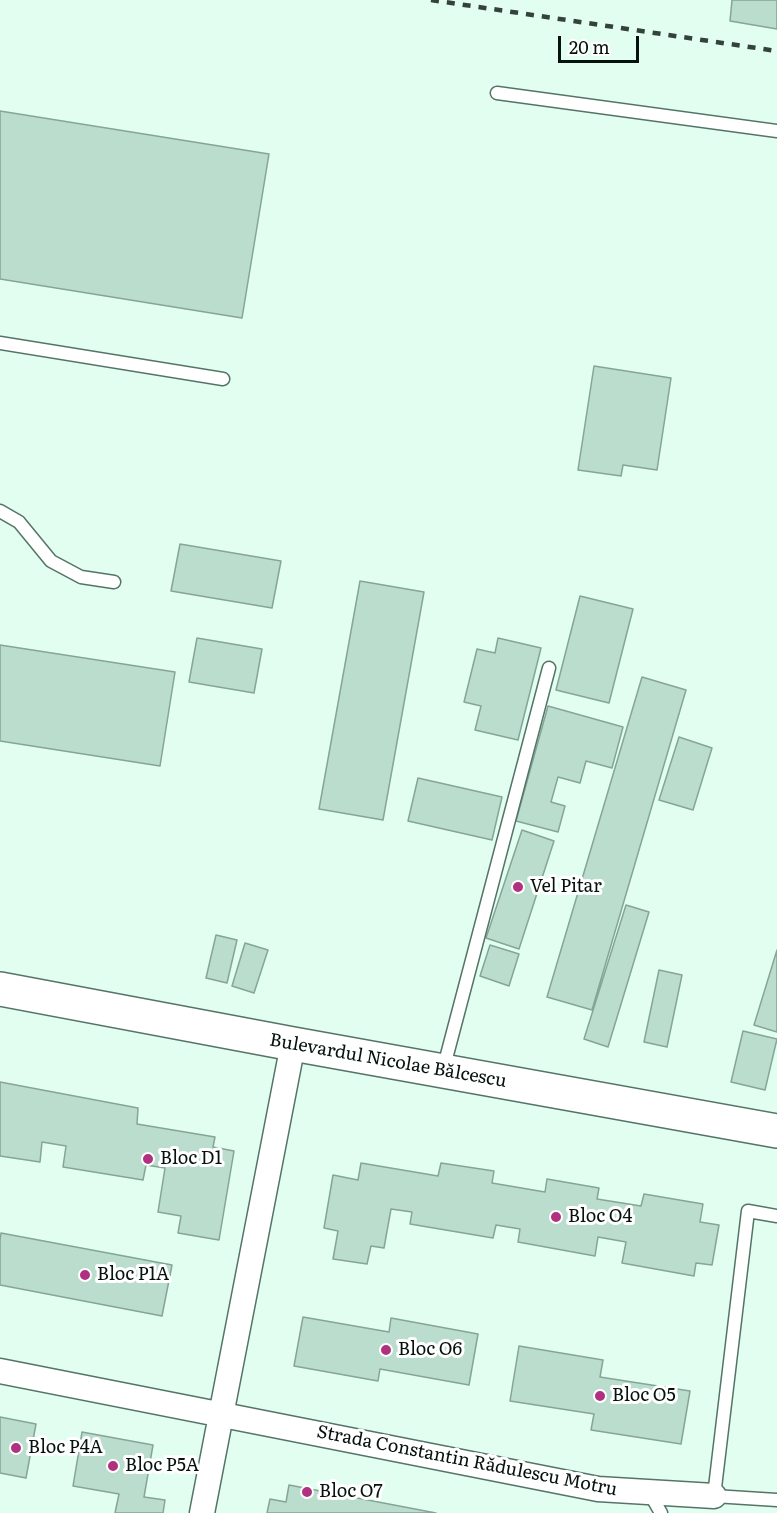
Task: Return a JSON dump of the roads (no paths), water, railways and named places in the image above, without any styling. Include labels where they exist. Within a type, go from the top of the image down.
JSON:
[{"type":"main road","name":"Bulevardul Nicolae Bălcescu","points":[[0,989],[777,1131]]},
{"type":"street","points":[[202,1513],[293,1044]]},
{"type":"street","name":"Strada Constantin Rădulescu Motru","points":[[0,1371],[598,1489],[714,1496]]},
{"type":"lane","points":[[497,93],[777,131]]},
{"type":"lane","points":[[0,343],[223,379]]},
{"type":"lane","points":[[0,511],[19,522],[51,561],[81,577],[114,582]]},
{"type":"lane","points":[[443,1071],[549,668]]},
{"type":"lane","points":[[777,1216],[748,1211],[714,1496],[777,1500]]},
{"type":"lane","points":[[649,1492],[661,1513]]},
{"type":"railway","points":[[431,0],[777,51]]},
{"type":"place","name":"Vel Pitar","points":[[518,887]]},
{"type":"place","name":"Bloc D1","points":[[148,1159]]},
{"type":"place","name":"Bloc O4","points":[[556,1217]]},
{"type":"place","name":"Bloc P1A","points":[[85,1275]]},
{"type":"place","name":"Bloc O6","points":[[386,1350]]},
{"type":"place","name":"Bloc O5","points":[[600,1396]]},
{"type":"place","name":"Bloc P4A","points":[[16,1448]]},
{"type":"place","name":"Bloc P5A","points":[[113,1466]]},
{"type":"place","name":"Bloc O7","points":[[307,1492]]}]
